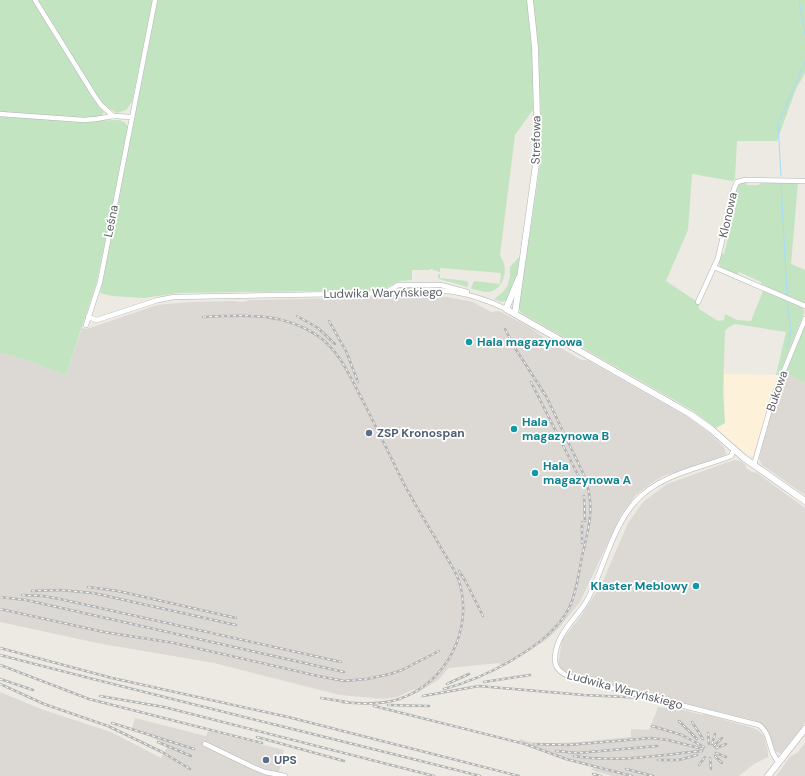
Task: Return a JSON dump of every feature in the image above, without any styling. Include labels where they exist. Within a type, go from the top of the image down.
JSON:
[{"type":"street","points":[[35,0],[94,95],[104,108],[113,116]]},
{"type":"street","name":"Leśna","points":[[86,325],[100,282],[155,0]]},
{"type":"street","name":"Strefowa","points":[[515,314],[519,278],[536,170],[538,146],[535,47],[530,0]]},
{"type":"street","points":[[0,114],[84,120],[113,116],[132,117]]},
{"type":"street","name":"Klonowa","points":[[698,302],[720,251],[734,189],[737,182],[744,180],[805,181]]},
{"type":"street","points":[[714,267],[805,306]]},
{"type":"street","name":"Strefowa","points":[[506,309],[519,278]]},
{"type":"street","points":[[386,293],[398,286],[436,285],[468,294]]},
{"type":"street","name":"Ludwika Waryńskiego","points":[[88,317],[97,320],[158,300],[174,297],[401,293],[414,290],[436,290],[468,294],[506,309],[690,414],[711,429],[734,450],[805,501]]},
{"type":"street","name":"Bukowa","points":[[754,465],[778,384],[805,319]]},
{"type":"street","name":"Ludwika Waryńskiego","points":[[734,450],[731,456],[675,475],[660,482],[636,501],[622,520],[587,600],[561,635],[558,642],[555,661],[559,670],[570,677],[759,725],[766,732],[775,757],[779,762]]},
{"type":"street","points":[[768,776],[805,728]]},
{"type":"street","points":[[205,744],[265,772],[285,776]]},
{"type":"shaded area","points":[[428,296],[448,297],[473,302],[491,312],[498,311],[503,313],[531,328],[581,360],[587,360],[689,418],[707,431],[724,447],[726,454],[723,456],[697,466],[663,476],[636,495],[621,515],[580,602],[558,629],[546,640],[502,667],[499,663],[449,668],[438,680],[417,693],[415,689],[397,697],[384,699],[340,695],[214,663],[97,643],[0,622],[0,353],[23,359],[66,375],[82,328],[87,329],[157,305],[190,302],[243,302],[249,300]]},
{"type":"shaded area","points":[[785,372],[805,383],[805,495],[762,465],[759,458],[773,407]]},
{"type":"shaded area","points":[[724,374],[779,375],[753,456],[747,455],[716,428],[725,423]]},
{"type":"shaded area","points":[[734,460],[741,461],[746,465],[746,468],[757,473],[805,508],[805,723],[781,753],[778,753],[775,750],[765,728],[756,721],[571,675],[560,669],[558,664],[562,640],[581,616],[602,583],[628,523],[643,502],[667,484]]},
{"type":"shaded area","points":[[0,692],[41,709],[111,732],[161,758],[168,745],[132,728],[135,718],[206,736],[208,731],[284,750],[278,776],[0,776]]},
{"type":"shaded area","points":[[658,707],[675,708],[704,714],[753,728],[764,736],[768,757],[754,764],[739,776],[612,776],[592,770],[593,767],[569,761],[531,747],[531,745],[519,742],[520,739],[533,743],[556,743],[631,737],[631,729],[649,730]]},
{"type":"shaded area","points":[[805,743],[805,776],[776,776],[790,757],[798,752]]},
{"type":"green space","points":[[0,0],[33,0],[103,110],[104,112],[102,116],[82,118],[0,112]]},
{"type":"green space","points":[[38,0],[153,0],[132,102],[126,110],[117,113],[105,106],[97,96]]},
{"type":"green space","points":[[157,0],[528,0],[533,47],[535,107],[515,135],[500,255],[504,264],[505,273],[500,285],[493,291],[489,292],[471,288],[474,281],[500,284],[501,273],[440,268],[440,272],[432,269],[412,270],[412,280],[400,281],[383,290],[178,293],[144,298],[112,296],[100,293]]},
{"type":"green space","points":[[533,0],[805,0],[805,73],[796,89],[777,141],[737,141],[735,178],[733,181],[692,174],[688,230],[666,281],[699,303],[699,309],[718,321],[724,320],[725,314],[737,320],[751,321],[763,291],[802,307],[804,310],[779,375],[776,375],[786,332],[735,324],[725,331],[723,394],[725,423],[716,428],[690,409],[520,311],[519,307],[523,269],[528,246],[542,151],[538,47]]},
{"type":"green space","points":[[0,115],[84,121],[120,120],[128,126],[97,281],[66,375],[23,359],[0,353]]},
{"type":"green space","points":[[741,182],[747,182],[747,185],[759,185],[760,182],[798,183],[791,264],[805,270],[805,303],[761,285],[761,282],[739,272],[737,275],[720,267],[719,264],[721,253],[724,254],[738,196],[735,195],[737,187]]},
{"type":"green space","points":[[518,258],[520,258],[516,280],[507,300],[502,302],[494,299],[507,287],[510,276],[510,267]]},
{"type":"green space","points":[[438,274],[440,274],[440,278],[467,281],[468,287],[439,279]]},
{"type":"green space","points":[[805,324],[805,383],[785,372]]},
{"type":"waterway","points":[[799,0],[805,35]]},
{"type":"waterway","points":[[781,176],[778,124],[805,62]]},
{"type":"waterway","points":[[781,183],[787,295]]},
{"type":"waterway","points":[[787,303],[791,331],[787,348]]},
{"type":"railway","points":[[203,317],[248,316],[277,319],[305,328],[326,342],[350,375],[404,483],[459,581],[463,599],[463,617],[459,635],[453,652],[431,681],[416,691],[392,701],[370,704],[342,702]]},
{"type":"railway","points":[[297,316],[318,328],[335,344]]},
{"type":"railway","points":[[329,321],[346,351],[358,382]]},
{"type":"railway","points":[[444,689],[478,677],[514,659],[547,636],[560,622],[569,608],[574,595],[588,532],[590,504],[584,475],[546,396],[515,348],[505,329]]},
{"type":"railway","points":[[531,382],[579,477]]},
{"type":"railway","points":[[584,496],[585,521]]},
{"type":"railway","points":[[582,522],[582,543]]},
{"type":"railway","points":[[459,571],[483,616]]},
{"type":"railway","points":[[88,587],[118,591],[236,618]]},
{"type":"railway","points":[[32,591],[60,590],[93,593],[236,625]]},
{"type":"railway","points":[[22,595],[43,596],[60,599],[341,662]]},
{"type":"railway","points":[[0,597],[26,600],[344,672]]},
{"type":"railway","points":[[0,609],[104,632],[174,643],[344,681],[367,679],[390,674],[402,670],[439,651]]},
{"type":"railway","points":[[0,648],[112,678],[288,717],[519,776]]},
{"type":"railway","points":[[0,655],[480,776]]},
{"type":"railway","points":[[0,665],[89,699],[262,743]]},
{"type":"railway","points":[[447,684],[469,674]]},
{"type":"railway","points":[[484,682],[530,675]]},
{"type":"railway","points":[[0,679],[33,690]]},
{"type":"railway","points":[[0,684],[44,704],[108,726],[162,752],[190,769]]},
{"type":"railway","points":[[423,696],[479,686],[584,695],[665,699]]},
{"type":"railway","points":[[100,696],[164,707],[434,776]]},
{"type":"railway","points":[[321,698],[347,702]]},
{"type":"railway","points":[[388,705],[429,706]]},
{"type":"railway","points":[[374,706],[525,744],[566,759],[632,776]]},
{"type":"railway","points":[[679,721],[697,739]]},
{"type":"railway","points":[[692,722],[703,739]]},
{"type":"railway","points":[[112,723],[194,749]]},
{"type":"railway","points":[[652,726],[682,735],[704,747]]},
{"type":"railway","points":[[708,733],[709,744]]},
{"type":"railway","points":[[712,744],[715,734]]},
{"type":"railway","points":[[257,737],[344,761]]},
{"type":"railway","points":[[534,744],[568,745],[651,738],[668,740],[703,749]]},
{"type":"railway","points":[[714,746],[722,738]]},
{"type":"railway","points":[[158,742],[191,756]]},
{"type":"railway","points":[[716,748],[726,744]]},
{"type":"railway","points":[[556,751],[578,753],[657,746]]},
{"type":"railway","points":[[574,756],[622,759],[702,751]]},
{"type":"railway","points":[[716,753],[726,757]]},
{"type":"railway","points":[[658,760],[679,760],[697,755]]},
{"type":"railway","points":[[715,756],[722,763]]},
{"type":"railway","points":[[699,765],[705,757]]},
{"type":"railway","points":[[710,758],[711,769]]},
{"type":"railway","points":[[626,769],[653,776]]},
{"type":"railway","points":[[593,774],[601,776]]},
{"type":"place","name":"Hala magazynowa","points":[[469,342]]},
{"type":"place","name":"Hala magazynowa B","points":[[514,429]]},
{"type":"place","name":"ZSP Kronospan","points":[[369,433]]},
{"type":"place","name":"Hala magazynowa A","points":[[535,473]]},
{"type":"place","name":"Klaster Meblowy","points":[[696,586]]},
{"type":"place","name":"UPS","points":[[266,760]]}]
